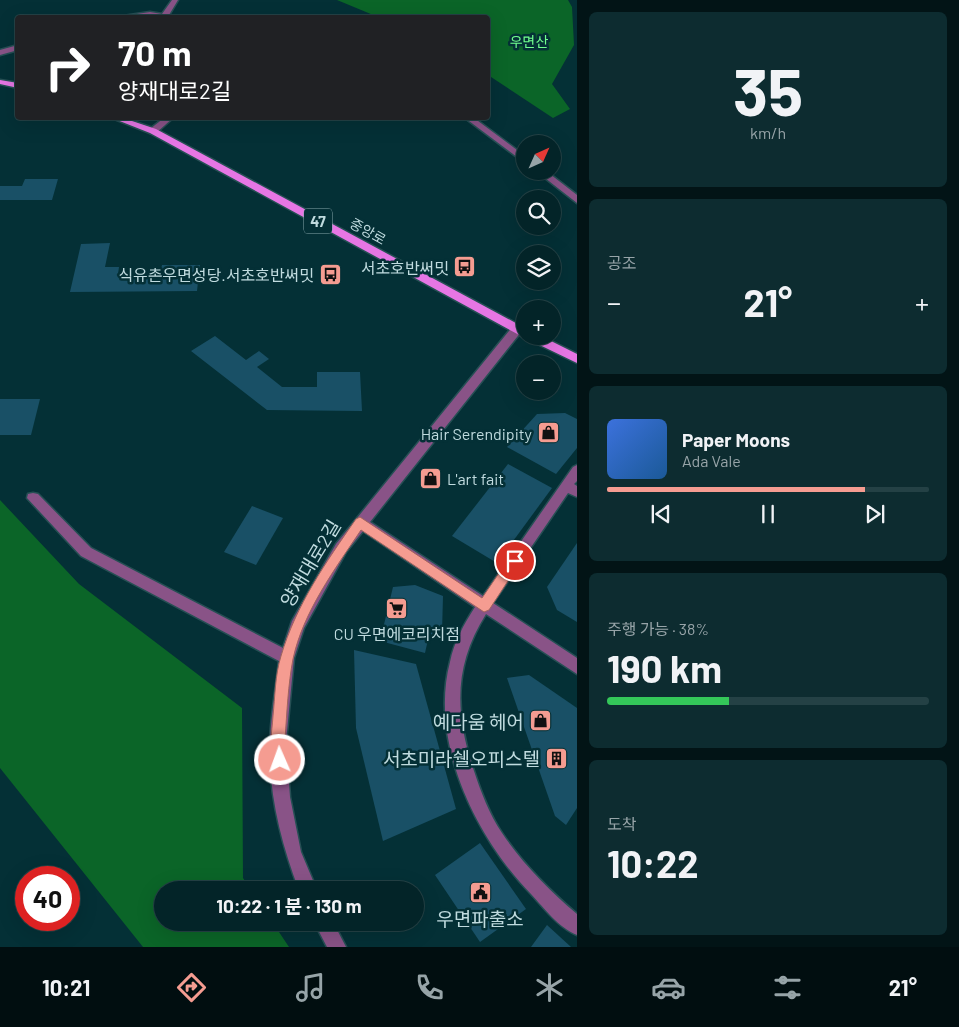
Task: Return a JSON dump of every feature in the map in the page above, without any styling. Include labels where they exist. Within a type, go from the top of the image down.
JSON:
[{"type":"main road","points":[[0,82],[15,85]]},
{"type":"main road","name":"중앙로","points":[[122,120],[153,131],[516,328]]},
{"type":"main road","points":[[549,345],[576,359]]},
{"type":"street","points":[[141,15],[165,15],[175,0]]},
{"type":"street","points":[[0,53],[15,47]]},
{"type":"street","points":[[153,131],[167,120]]},
{"type":"street","points":[[472,120],[516,153]]},
{"type":"street","points":[[551,180],[576,200]]},
{"type":"street","name":"양재대로2길","points":[[304,881],[293,852],[282,797],[278,742],[287,658],[297,626],[341,548],[360,522],[516,337]]},
{"type":"street","points":[[576,470],[571,489],[484,606],[461,648],[454,679],[452,712],[461,756],[476,799],[495,838],[520,871],[550,903],[576,926]]},
{"type":"street","points":[[33,498],[86,552],[287,658]]},
{"type":"street","name":"양재대로2길","points":[[360,522],[576,667]]},
{"type":"street","points":[[328,931],[337,947]]},
{"type":"green space","name":"우면산","points":[[337,0],[568,0],[572,7],[574,45],[552,84],[570,109],[553,118],[490,76],[490,15],[373,15]]},
{"type":"green space","points":[[0,500],[79,584],[242,708],[243,878],[245,881],[154,881],[154,931],[278,931],[289,947],[143,947],[0,768]]},
{"type":"building","points":[[25,179],[58,179],[52,200],[0,200],[0,186],[22,186]]},
{"type":"building","points":[[110,243],[105,267],[119,267],[118,274],[160,274],[162,265],[200,265],[197,291],[70,292],[81,244]]},
{"type":"building","points":[[215,336],[246,360],[259,351],[269,359],[257,367],[282,387],[317,387],[317,372],[360,372],[362,411],[267,410],[191,351]]},
{"type":"building","points":[[0,399],[40,399],[31,435],[0,435]]},
{"type":"building","name":"Hair Serendipity","points":[[565,413],[577,419],[577,448],[556,474],[507,447],[537,414]]},
{"type":"building","points":[[508,464],[552,488],[497,563],[452,536]]},
{"type":"building","points":[[252,506],[283,518],[256,565],[224,552]]},
{"type":"building","points":[[577,543],[577,622],[557,610],[547,587]]},
{"type":"building","points":[[415,585],[443,596],[442,633],[429,635],[425,653],[380,641],[393,587]]},
{"type":"building","points":[[354,650],[416,664],[456,809],[383,841],[356,728]]},
{"type":"building","name":"서초미라쉘오피스텔","points":[[529,675],[577,708],[577,808],[566,825],[555,816],[507,678]]},
{"type":"building","name":"우면파출소","points":[[480,843],[526,909],[480,942],[435,875]]},
{"type":"building","points":[[547,925],[571,947],[531,947]]},
{"type":"place","name":"서초호반써밋","points":[[465,267]]},
{"type":"place","name":"식유촌우면성당.서초호반써밋","points":[[330,274]]},
{"type":"place","name":"Hair Serendipity","points":[[548,433]]},
{"type":"place","name":"L'art fait","points":[[431,478]]},
{"type":"place","name":"CU 우면에코리치점","points":[[397,609]]},
{"type":"place","name":"예다움 헤어","points":[[540,721]]},
{"type":"place","name":"서초미라쉘오피스텔","points":[[556,758]]},
{"type":"place","name":"우면파출소","points":[[480,892]]},
{"type":"route","points":[[280,760],[278,742],[282,693],[287,658],[297,626],[326,572],[360,522],[484,606],[515,561]]}]
